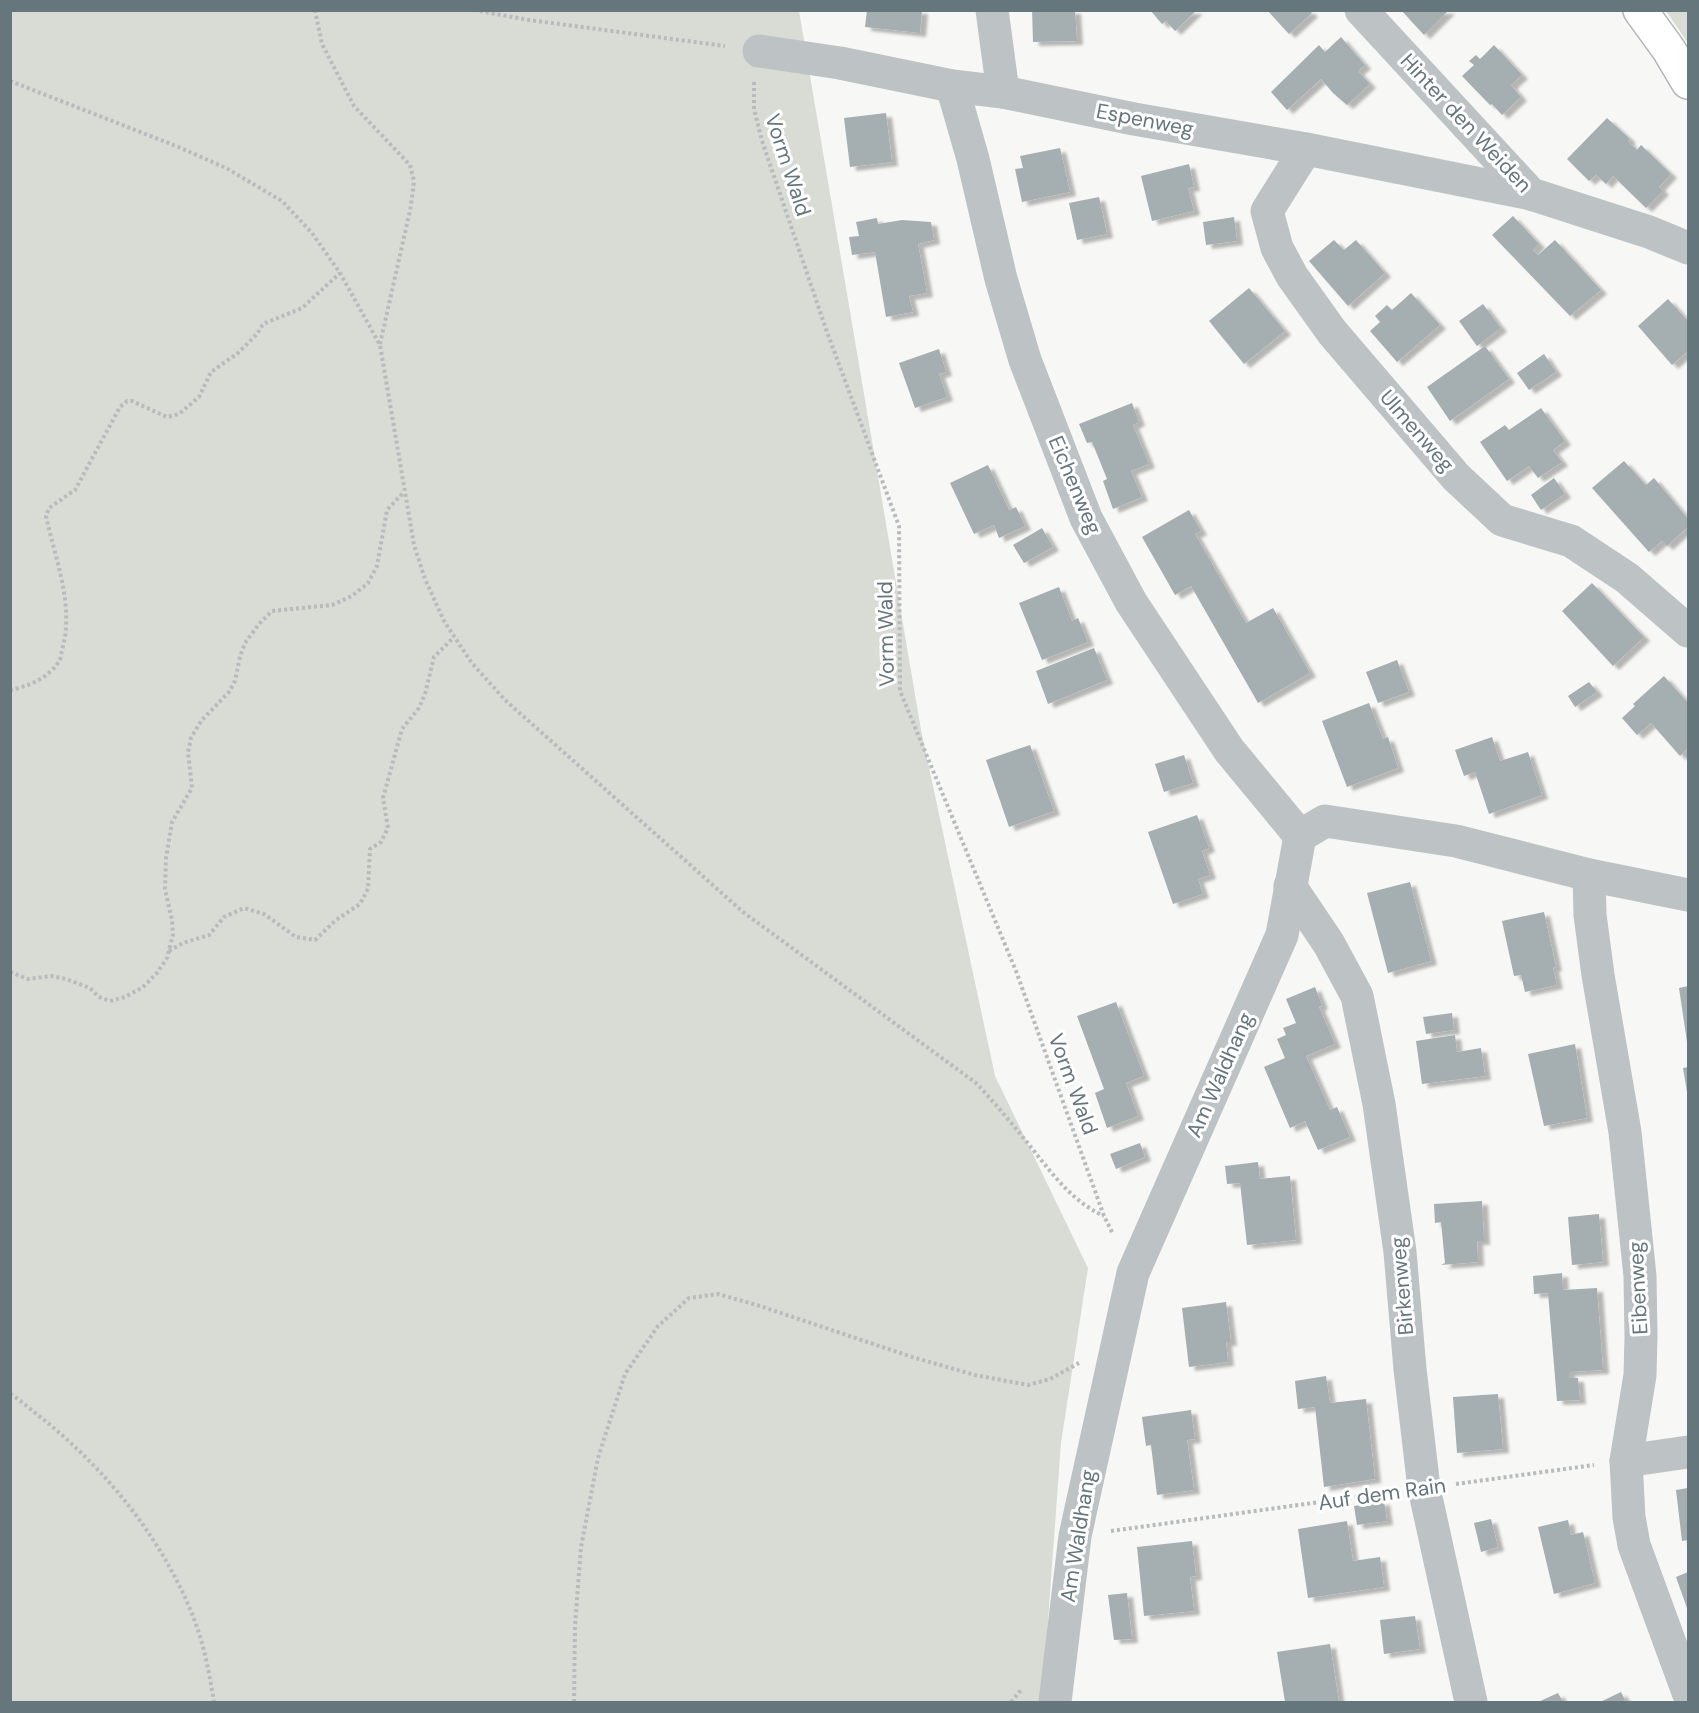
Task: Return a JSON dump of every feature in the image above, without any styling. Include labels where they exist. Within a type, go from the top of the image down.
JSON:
[{"type":"main road","points":[[1640,10],[1689,82]]},
{"type":"street","points":[[992,10],[1003,92]]},
{"type":"street","name":"Hinter den Weiden","points":[[1361,10],[1531,195],[1649,232],[1689,248]]},
{"type":"street","name":"Espenweg","points":[[759,51],[840,63],[952,86],[1003,92],[1134,119],[1306,149],[1531,195]]},
{"type":"street","name":"Eichenweg","points":[[952,86],[973,159],[1001,279],[1025,360],[1086,518],[1131,602],[1229,750],[1300,836]]},
{"type":"street","name":"Ulmenweg","points":[[1306,149],[1267,211],[1276,248],[1332,332],[1456,477],[1502,520],[1571,541],[1627,578],[1689,631]]},
{"type":"street","points":[[1300,836],[1324,821],[1456,841],[1589,875],[1689,896]]},
{"type":"street","name":"Am Waldhang","points":[[1055,1702],[1075,1536],[1133,1273],[1282,935],[1300,836]]},
{"type":"street","name":"Eibenweg","points":[[1589,875],[1590,915],[1625,1132],[1640,1276],[1640,1375],[1626,1461],[1627,1493],[1634,1545],[1689,1692]]},
{"type":"street","name":"Birkenweg","points":[[1290,886],[1329,944],[1357,996],[1379,1104],[1400,1252],[1410,1369],[1424,1488],[1471,1702]]},
{"type":"street","points":[[1626,1461],[1689,1452]]},
{"type":"path","points":[[315,10],[322,44],[354,106],[410,165],[414,181],[411,206],[380,345]]},
{"type":"path","points":[[474,10],[529,20],[759,51]]},
{"type":"path","name":"Vorm Wald","points":[[759,51],[754,82],[754,109],[762,141],[827,332],[899,526],[900,691],[1016,971],[1104,1216],[1133,1273]]},
{"type":"path","points":[[10,81],[226,168],[282,201],[312,233],[340,273],[380,345],[414,544],[425,579],[444,621],[471,662],[505,700],[743,912],[976,1083],[995,1102],[1065,1190],[1090,1209],[1104,1216]]},
{"type":"path","points":[[10,690],[25,687],[43,678],[59,663],[64,642],[65,601],[46,516],[49,508],[75,490],[120,407],[127,401],[132,401],[167,417],[179,414],[199,397],[211,372],[238,353],[257,334],[263,324],[302,308],[340,273]]},
{"type":"path","points":[[10,972],[28,979],[51,976],[66,979],[90,988],[99,998],[110,1001],[125,998],[157,974],[167,958],[173,935],[165,889],[166,858],[172,822],[192,788],[188,752],[191,738],[201,721],[229,692],[235,681],[245,643],[272,611],[332,604],[352,596],[368,583],[377,566],[387,510],[404,491]]},
{"type":"path","points":[[169,951],[183,943],[209,935],[224,917],[244,908],[264,914],[296,937],[315,940],[336,920],[360,904],[368,889],[369,849],[381,842],[388,828],[383,798],[402,729],[419,708],[425,694],[434,657],[454,636]]},
{"type":"path","points":[[574,1702],[575,1626],[581,1547],[598,1458],[625,1374],[658,1326],[688,1298],[718,1294],[912,1357],[975,1375],[1028,1385],[1050,1380],[1076,1365],[1119,1330]]},
{"type":"path","points":[[10,1394],[57,1430],[91,1462],[122,1495],[147,1531],[173,1573],[191,1610],[204,1648],[214,1702]]},
{"type":"path","name":"Auf dem Rain","points":[[1075,1536],[1626,1461]]},
{"type":"shaded area","points":[[11,11],[799,11],[921,730],[995,1076],[1088,1268],[1061,1443],[1042,1702],[11,1702]]},
{"type":"shaded area","points":[[1666,11],[1688,11],[1688,43]]},
{"type":"building","points":[[867,10],[922,10],[920,33],[865,27]]},
{"type":"building","points":[[1032,10],[1075,10],[1077,41],[1033,42]]},
{"type":"building","points":[[1150,10],[1197,10],[1175,31],[1166,21],[1162,24]]},
{"type":"building","points":[[1267,10],[1309,10],[1312,13],[1289,34]]},
{"type":"building","points":[[1401,10],[1449,10],[1424,35]]},
{"type":"building","points":[[1341,37],[1365,65],[1358,71],[1370,84],[1347,105],[1321,79],[1287,110],[1271,92],[1319,45],[1325,52]]},
{"type":"building","points":[[1494,45],[1522,75],[1511,85],[1521,97],[1502,115],[1462,76],[1474,65],[1469,61],[1476,55],[1480,59]]},
{"type":"building","points":[[886,113],[892,162],[850,167],[844,118]]},
{"type":"building","points":[[1607,118],[1630,139],[1628,141],[1637,150],[1641,145],[1671,174],[1659,187],[1663,191],[1646,208],[1613,176],[1606,184],[1596,175],[1589,181],[1567,159]]},
{"type":"building","points":[[1060,148],[1070,192],[1022,202],[1015,169],[1023,168],[1020,156]]},
{"type":"building","points":[[1189,164],[1194,187],[1188,188],[1194,211],[1152,221],[1141,176]]},
{"type":"building","points":[[1099,197],[1107,234],[1077,240],[1069,203]]},
{"type":"building","points":[[1513,216],[1539,244],[1533,250],[1538,255],[1555,240],[1601,290],[1570,316],[1492,235]]},
{"type":"building","points":[[1234,217],[1237,241],[1206,245],[1203,222]]},
{"type":"building","points":[[877,218],[878,224],[902,220],[931,222],[934,240],[918,244],[927,293],[909,296],[913,312],[886,317],[875,252],[852,255],[849,237],[859,236],[856,222]]},
{"type":"building","points":[[1334,240],[1344,250],[1356,240],[1385,273],[1348,306],[1309,261]]},
{"type":"building","points":[[1249,288],[1285,331],[1244,364],[1209,321]]},
{"type":"building","points":[[1411,293],[1440,325],[1397,362],[1370,331],[1380,322],[1375,316],[1387,305],[1392,310]]},
{"type":"building","points":[[1668,299],[1688,321],[1688,351],[1672,365],[1638,326]]},
{"type":"building","points":[[1483,304],[1501,328],[1477,346],[1459,321]]},
{"type":"building","points":[[1485,346],[1509,379],[1450,421],[1427,387]]},
{"type":"building","points":[[939,349],[946,372],[939,374],[947,397],[915,408],[899,363]]},
{"type":"building","points":[[1544,354],[1556,372],[1529,390],[1517,373]]},
{"type":"building","points":[[1132,403],[1139,422],[1133,425],[1149,464],[1131,471],[1142,497],[1113,509],[1103,481],[1107,479],[1092,442],[1087,443],[1079,424]]},
{"type":"building","points":[[1541,408],[1565,441],[1553,450],[1562,462],[1538,478],[1529,466],[1507,481],[1480,442],[1505,425],[1509,430]]},
{"type":"building","points":[[1624,461],[1646,485],[1654,478],[1688,519],[1688,527],[1667,546],[1662,541],[1649,552],[1592,488]]},
{"type":"building","points":[[988,465],[1009,510],[1016,507],[1025,526],[999,538],[994,525],[974,534],[950,483]]},
{"type":"building","points":[[1554,478],[1565,494],[1541,510],[1531,495]]},
{"type":"building","points":[[1189,510],[1201,531],[1195,534],[1246,623],[1273,608],[1310,673],[1258,703],[1191,586],[1175,595],[1142,537]]},
{"type":"building","points":[[1042,528],[1053,547],[1024,563],[1013,545]]},
{"type":"building","points":[[1592,583],[1644,637],[1613,666],[1562,611]]},
{"type":"building","points":[[1059,587],[1072,621],[1078,618],[1088,642],[1042,660],[1019,603]]},
{"type":"building","points":[[1094,648],[1107,680],[1048,704],[1036,671]]},
{"type":"building","points":[[1397,660],[1409,692],[1378,703],[1366,672]]},
{"type":"building","points":[[1664,676],[1688,703],[1688,748],[1680,756],[1651,723],[1637,735],[1622,718],[1635,706],[1633,704]]},
{"type":"building","points":[[1589,682],[1597,692],[1575,707],[1568,696]]},
{"type":"building","points":[[1369,703],[1383,739],[1388,737],[1398,768],[1347,787],[1322,721]]},
{"type":"building","points":[[1492,737],[1500,761],[1528,752],[1542,795],[1489,814],[1475,772],[1464,776],[1455,750]]},
{"type":"building","points":[[1030,745],[1054,811],[1009,827],[986,760]]},
{"type":"building","points":[[1184,755],[1193,783],[1164,792],[1155,764]]},
{"type":"building","points":[[1197,815],[1209,848],[1202,851],[1210,875],[1198,879],[1203,894],[1173,904],[1148,832]]},
{"type":"building","points":[[1410,882],[1431,961],[1388,973],[1367,893]]},
{"type":"building","points":[[1544,912],[1556,967],[1553,968],[1557,985],[1525,992],[1521,975],[1514,976],[1502,921]]},
{"type":"building","points":[[1688,986],[1688,1042],[1687,1042],[1679,988]]},
{"type":"building","points":[[1315,987],[1322,1005],[1319,1007],[1335,1044],[1306,1056],[1330,1110],[1337,1107],[1350,1137],[1318,1150],[1305,1121],[1290,1128],[1264,1067],[1285,1058],[1277,1039],[1286,1035],[1283,1028],[1296,1023],[1286,999]]},
{"type":"building","points":[[1116,1002],[1144,1076],[1126,1083],[1138,1116],[1107,1128],[1095,1093],[1104,1089],[1077,1016]]},
{"type":"building","points":[[1452,1013],[1454,1030],[1426,1034],[1423,1017]]},
{"type":"building","points":[[1455,1035],[1457,1052],[1481,1048],[1485,1076],[1422,1084],[1416,1041]]},
{"type":"building","points":[[1575,1044],[1587,1118],[1544,1126],[1528,1054]]},
{"type":"building","points":[[1688,1067],[1688,1092],[1687,1092],[1683,1068]]},
{"type":"building","points":[[1140,1143],[1145,1157],[1116,1169],[1110,1154]]},
{"type":"building","points":[[1258,1162],[1260,1179],[1290,1176],[1296,1240],[1247,1245],[1240,1183],[1227,1184],[1225,1166]]},
{"type":"building","points":[[1482,1201],[1484,1241],[1477,1241],[1478,1262],[1441,1265],[1445,1263],[1441,1222],[1435,1223],[1434,1204]]},
{"type":"building","points":[[1599,1214],[1603,1262],[1572,1265],[1568,1217]]},
{"type":"building","points":[[1562,1273],[1563,1290],[1597,1288],[1603,1370],[1569,1372],[1569,1378],[1578,1378],[1580,1400],[1557,1401],[1548,1293],[1534,1294],[1533,1276]]},
{"type":"building","points":[[1226,1302],[1231,1342],[1226,1342],[1228,1362],[1189,1367],[1182,1308]]},
{"type":"building","points":[[1326,1376],[1330,1403],[1366,1399],[1375,1479],[1324,1487],[1315,1407],[1298,1409],[1295,1381]]},
{"type":"building","points":[[1498,1394],[1503,1449],[1457,1453],[1453,1397]]},
{"type":"building","points":[[1191,1410],[1195,1439],[1187,1440],[1194,1490],[1157,1495],[1151,1445],[1146,1446],[1142,1417]]},
{"type":"building","points":[[1688,1488],[1688,1540],[1682,1541],[1676,1490]]},
{"type":"building","points":[[1384,1501],[1387,1521],[1357,1525],[1354,1506]]},
{"type":"building","points":[[1491,1519],[1498,1547],[1481,1552],[1474,1523]]},
{"type":"building","points":[[1568,1520],[1571,1535],[1583,1532],[1595,1583],[1554,1594],[1538,1527]]},
{"type":"building","points":[[1347,1521],[1353,1561],[1380,1557],[1384,1587],[1308,1598],[1298,1529]]},
{"type":"building","points":[[1192,1541],[1196,1576],[1190,1577],[1194,1611],[1144,1616],[1137,1547]]},
{"type":"building","points":[[1688,1572],[1688,1611],[1676,1577]]},
{"type":"building","points":[[1127,1593],[1132,1639],[1114,1640],[1108,1595]]},
{"type":"building","points":[[1415,1616],[1420,1649],[1384,1654],[1380,1620]]},
{"type":"building","points":[[1330,1644],[1339,1702],[1285,1702],[1277,1652]]},
{"type":"building","points":[[1621,1692],[1626,1702],[1600,1702]]},
{"type":"building","points":[[1558,1693],[1563,1702],[1538,1702]]}]
